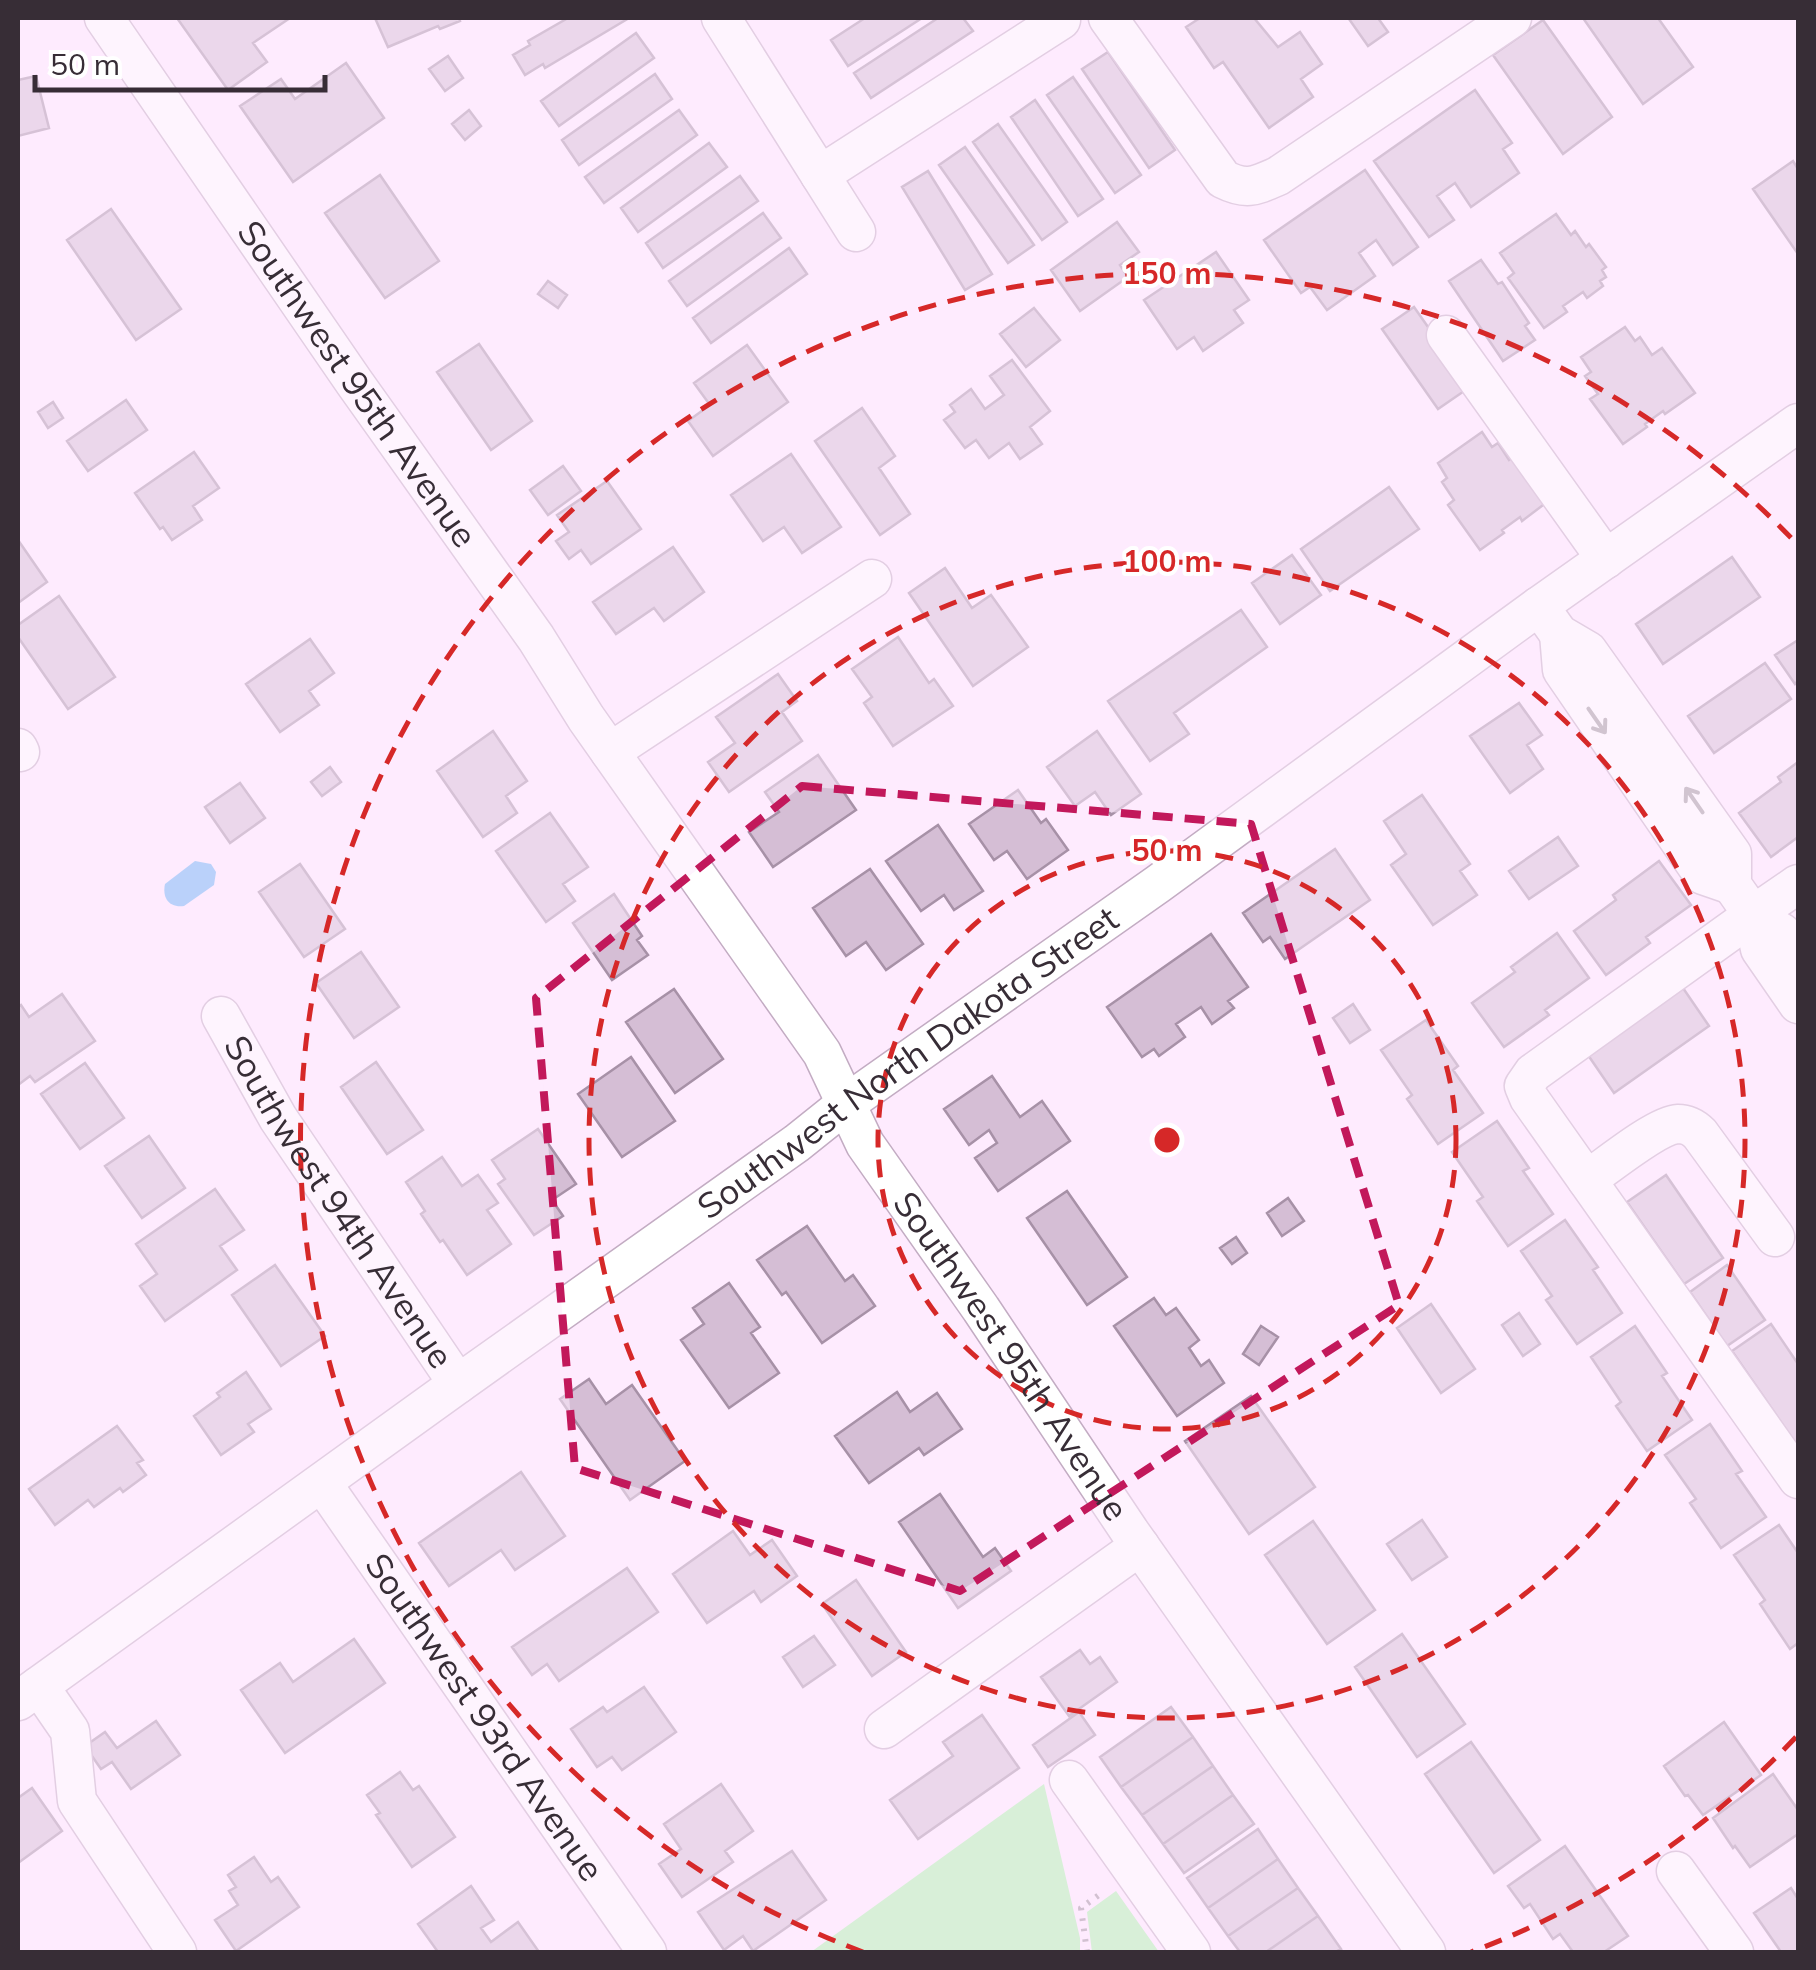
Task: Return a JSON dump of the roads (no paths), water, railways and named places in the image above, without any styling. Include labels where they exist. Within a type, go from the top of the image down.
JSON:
[{"type":"street","name":"Southwest 95th Avenue","points":[[104,18],[822,1053],[865,1144],[1140,1546],[1426,1952]]},
{"type":"street","points":[[721,18],[856,232]]},
{"type":"street","points":[[1108,18],[1223,179],[1238,187],[1256,186],[1278,176],[1512,18]]},
{"type":"street","points":[[820,175],[1060,20]]},
{"type":"street","points":[[1446,335],[1606,559]]},
{"type":"street","name":"Southwest North Dakota Street","points":[[28,1694],[1141,896],[1549,620],[1606,559],[1798,423]]},
{"type":"street","points":[[610,752],[872,578]]},
{"type":"street","points":[[1549,620],[1588,652],[1732,854],[1760,948],[1798,1004]]},
{"type":"street","points":[[1798,884],[1743,900],[1533,1073],[1524,1086],[1798,1479]]},
{"type":"street","points":[[1743,900],[1782,933],[1798,957]]},
{"type":"street","name":"Southwest 94th Avenue","points":[[221,1016],[278,1118],[458,1384]]},
{"type":"street","points":[[1587,1180],[1662,1129],[1676,1124],[1692,1126],[1775,1238]]},
{"type":"street","name":"Southwest 93rd Avenue","points":[[322,1483],[646,1952]]},
{"type":"street","points":[[884,1729],[1140,1546]]},
{"type":"street","points":[[28,1694],[70,1731],[77,1801],[177,1952]]},
{"type":"street","points":[[1069,1780],[1191,1952]]},
{"type":"street","points":[[1676,1871],[1734,1952]]},
{"type":"water","points":[[195,861],[211,864],[216,872],[214,885],[184,906],[171,904],[166,898],[165,884]]}]
